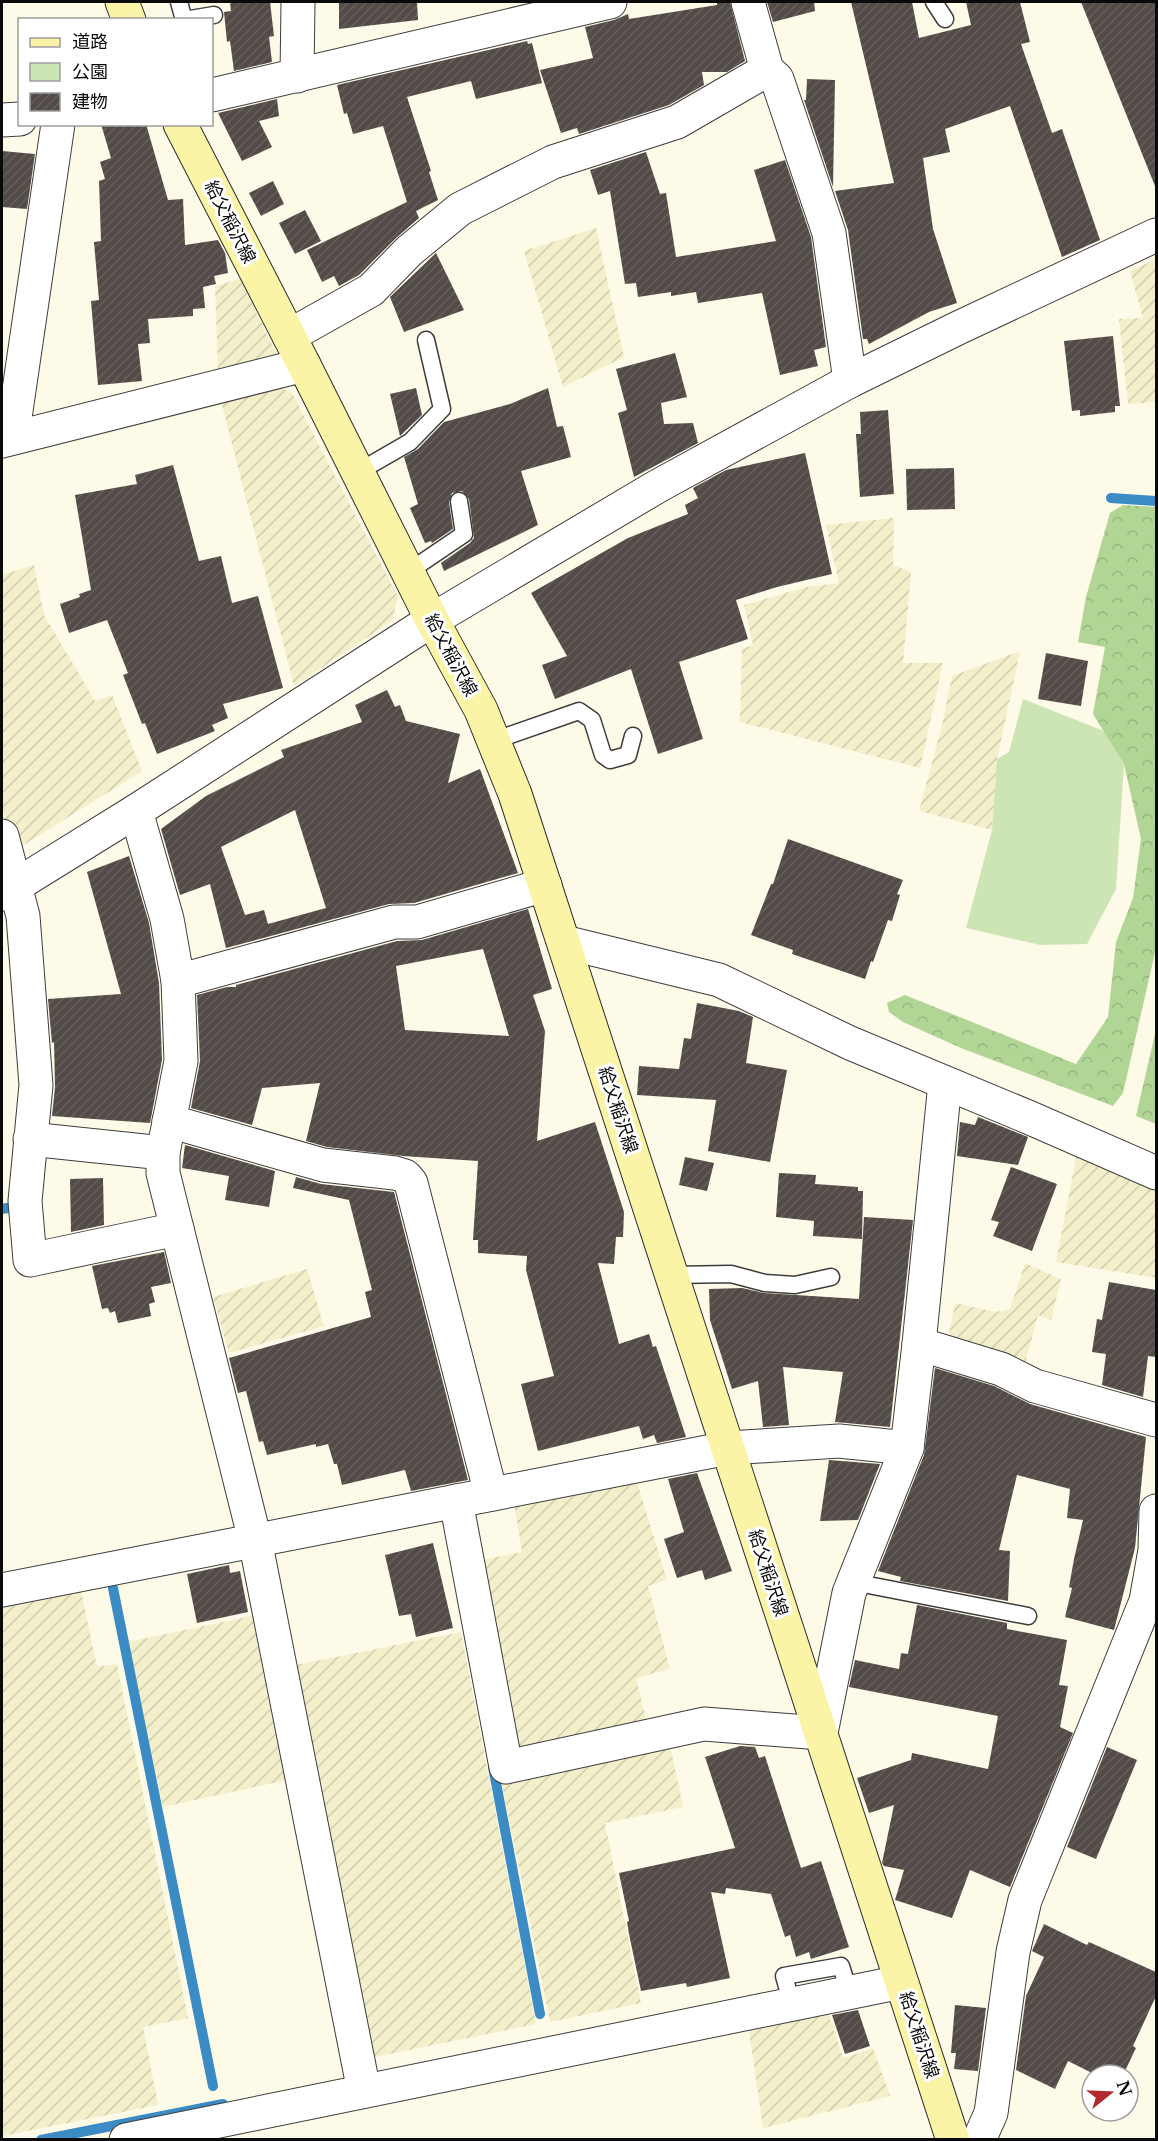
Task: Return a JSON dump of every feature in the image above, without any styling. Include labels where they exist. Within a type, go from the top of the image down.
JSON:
[{"type":"main road","points":[[122,2],[128,18]]},
{"type":"main road","name":"給父稲沢線","points":[[181,126],[432,620],[481,710],[515,794],[953,2139]]},
{"type":"street","points":[[297,75],[298,2]]},
{"type":"street","points":[[213,95],[552,8],[610,2]]},
{"type":"street","points":[[748,2],[767,70],[777,79],[829,233],[850,381]]},
{"type":"street","points":[[289,336],[371,291],[409,251],[460,209],[553,162],[677,122],[767,70]]},
{"type":"street","points":[[2,120],[18,119]]},
{"type":"street","points":[[58,126],[7,440],[304,365]]},
{"type":"street","points":[[8,889],[136,811],[432,620],[658,486],[850,381],[1156,235]]},
{"type":"street","points":[[136,811],[167,919],[178,981],[181,1061],[166,1137],[163,1173],[255,1540],[364,2091]]},
{"type":"street","points":[[2,836],[8,889],[23,916],[36,1085],[25,1200],[30,1260],[177,1229]]},
{"type":"street","points":[[178,981],[394,922],[417,922],[545,885]]},
{"type":"street","points":[[564,942],[719,981],[850,1043],[1156,1173]]},
{"type":"street","points":[[456,1501],[506,1767],[704,1724],[821,1733],[849,1593],[907,1448],[945,1083]]},
{"type":"street","points":[[30,1139],[166,1137],[323,1165],[405,1176],[411,1183],[491,1494]]},
{"type":"street","points":[[919,1344],[1001,1369],[1035,1386],[1156,1420]]},
{"type":"street","points":[[2,1590],[728,1448],[839,1441],[907,1448]]},
{"type":"street","points":[[979,2139],[991,2113],[1012,1952],[1025,1900],[1146,1601],[1155,1551],[1156,1511]]},
{"type":"street","points":[[126,2139],[260,2126],[364,2091],[901,1982]]},
{"type":"lane","points":[[179,2],[183,18]]},
{"type":"lane","points":[[934,2],[945,19]]},
{"type":"lane","points":[[196,18],[214,15]]},
{"type":"lane","points":[[358,472],[410,442],[442,409],[426,340]]},
{"type":"lane","points":[[408,572],[464,534],[459,501]]},
{"type":"lane","points":[[494,741],[579,711],[592,720],[603,755],[610,760],[628,755],[633,736]]},
{"type":"lane","points":[[672,1275],[731,1274],[765,1284],[795,1285],[831,1277]]},
{"type":"lane","points":[[853,1582],[1028,1616]]},
{"type":"shaded area","points":[[596,228],[624,357],[563,387],[524,251]]},
{"type":"shaded area","points":[[1156,259],[1156,402],[1128,404],[1119,319],[1143,318],[1130,271]]},
{"type":"shaded area","points":[[240,279],[277,355],[218,372],[215,286]]},
{"type":"shaded area","points":[[277,385],[292,393],[398,597],[392,621],[294,686],[221,401]]},
{"type":"shaded area","points":[[894,518],[893,565],[911,572],[903,663],[943,663],[920,768],[740,722],[742,649],[753,645],[744,605],[807,587],[839,583],[826,525]]},
{"type":"shaded area","points":[[34,565],[44,615],[95,701],[112,695],[142,771],[14,851],[2,807],[2,575]]},
{"type":"shaded area","points":[[1020,651],[997,759],[992,830],[919,811],[942,725],[952,676]]},
{"type":"shaded area","points":[[1078,1148],[1156,1179],[1156,1278],[1056,1262]]},
{"type":"shaded area","points":[[1025,1263],[1061,1279],[1051,1320],[1038,1315],[1023,1371],[947,1343],[955,1303],[996,1312],[1010,1309]]},
{"type":"shaded area","points":[[307,1269],[324,1326],[229,1353],[213,1297]]},
{"type":"shaded area","points":[[636,1479],[667,1580],[648,1586],[670,1669],[636,1678],[648,1727],[512,1756],[476,1561],[522,1552],[514,1504]]},
{"type":"shaded area","points":[[80,1586],[97,1667],[117,1664],[188,2018],[143,2027],[158,2105],[2,2136],[2,1602]]},
{"type":"shaded area","points":[[261,1614],[296,1778],[163,1807],[128,1642]]},
{"type":"shaded area","points":[[461,1632],[536,2024],[366,2059],[286,1667]]},
{"type":"shaded area","points":[[670,1745],[683,1807],[605,1823],[641,2003],[550,2022],[501,1779]]},
{"type":"shaded area","points":[[826,2006],[843,2058],[873,2048],[890,2096],[763,2128],[748,2024]]},
{"type":"green space","points":[[1123,505],[1156,507],[1156,948],[1123,1093],[1113,1106],[961,1048],[903,1022],[889,1012],[887,1003],[905,995],[1076,1064],[1108,1017],[1116,942],[1133,898],[1141,839],[1124,764],[1093,714],[1105,647],[1078,642],[1086,597],[1110,513]]},
{"type":"green space","points":[[1023,699],[1104,731],[1124,764],[1116,889],[1087,944],[1040,945],[966,928],[992,830],[997,759],[1009,752]]},
{"type":"green space","points":[[1156,1034],[1156,1124],[1136,1116]]},
{"type":"building","points":[[230,2],[270,2],[274,36],[269,37],[272,62],[234,71],[230,41],[227,42],[224,12],[231,11]]},
{"type":"building","points":[[339,2],[417,2],[418,20],[339,29]]},
{"type":"building","points":[[717,2],[730,2],[745,61],[727,72],[702,72],[704,85],[669,105],[579,134],[577,128],[561,133],[540,70],[593,58],[585,27],[628,14],[629,19],[717,5]]},
{"type":"building","points":[[767,2],[814,2],[815,11],[773,22]]},
{"type":"building","points":[[851,2],[912,2],[919,38],[971,25],[966,2],[1020,2],[1030,42],[1021,44],[1052,133],[1062,129],[1100,240],[1062,257],[1010,106],[945,129],[950,152],[923,158],[933,229],[957,303],[929,312],[869,344],[867,339],[863,339],[848,230],[835,191],[894,183]]},
{"type":"building","points":[[1081,2],[1156,2],[1156,186],[1155,186]]},
{"type":"building","points":[[527,41],[528,44],[532,43],[542,83],[476,99],[471,81],[407,97],[438,200],[416,211],[419,218],[359,275],[339,286],[334,276],[322,282],[307,250],[407,202],[383,126],[353,134],[347,113],[344,114],[337,85]]},
{"type":"building","points":[[807,79],[835,80],[833,187],[804,100],[806,100]]},
{"type":"building","points":[[277,99],[279,116],[259,121],[272,147],[242,161],[218,113]]},
{"type":"building","points":[[102,126],[147,126],[168,200],[183,199],[185,245],[218,240],[225,253],[228,273],[214,276],[216,284],[203,287],[205,308],[193,309],[193,316],[148,319],[150,343],[138,344],[142,381],[98,385],[91,301],[99,300],[94,242],[101,241],[99,181],[105,179],[100,162],[111,158]]},
{"type":"building","points":[[2,151],[35,154],[27,209],[2,207]]},
{"type":"building","points":[[646,152],[660,194],[666,193],[676,257],[776,241],[754,170],[785,160],[811,237],[826,347],[814,350],[818,366],[780,375],[762,293],[698,303],[696,292],[671,296],[671,292],[638,297],[636,283],[625,284],[610,191],[598,195],[590,170]]},
{"type":"building","points":[[273,181],[284,204],[261,216],[249,193]]},
{"type":"building","points":[[305,210],[321,241],[295,254],[279,223]]},
{"type":"building","points":[[436,253],[464,310],[404,332],[390,297]]},
{"type":"building","points":[[1113,336],[1120,406],[1115,406],[1115,412],[1080,416],[1080,410],[1072,411],[1064,341]]},
{"type":"building","points":[[675,353],[687,397],[661,403],[664,424],[693,423],[698,443],[634,477],[618,413],[627,410],[616,369]]},
{"type":"building","points":[[416,388],[422,415],[400,436],[390,394]]},
{"type":"building","points":[[548,388],[557,427],[563,426],[571,457],[521,471],[538,525],[444,571],[441,563],[474,538],[469,499],[462,491],[452,493],[449,502],[453,529],[432,543],[431,541],[425,543],[410,508],[418,504],[404,457],[418,449],[444,422],[510,404]]},
{"type":"building","points":[[888,410],[894,494],[860,497],[856,434],[861,434],[860,412]]},
{"type":"building","points":[[805,453],[832,574],[777,587],[736,600],[748,639],[679,662],[703,739],[658,754],[631,669],[555,699],[542,665],[567,656],[531,593],[628,538],[688,514],[685,505],[698,498],[693,488],[726,470]]},
{"type":"building","points":[[173,465],[199,561],[221,556],[232,603],[258,596],[283,688],[223,704],[228,718],[212,725],[215,731],[157,754],[145,723],[142,724],[123,675],[128,673],[107,620],[69,633],[60,604],[80,597],[79,594],[91,590],[75,495],[137,484],[135,475]]},
{"type":"building","points":[[954,468],[955,509],[907,510],[906,469]]},
{"type":"building","points":[[1046,653],[1088,661],[1081,706],[1038,699]]},
{"type":"building","points":[[387,690],[395,707],[400,705],[406,721],[460,734],[448,783],[480,769],[518,873],[414,903],[389,904],[226,948],[210,884],[180,895],[161,829],[206,796],[284,757],[281,750],[362,722],[355,705]],"holes":[[[295,810],[326,908],[268,924],[264,910],[245,915],[221,847]]]},
{"type":"building","points":[[788,839],[903,880],[897,894],[900,895],[892,921],[888,920],[865,979],[792,954],[793,950],[751,935],[771,884],[773,884]]},
{"type":"building","points":[[129,856],[149,923],[159,983],[162,1060],[150,1123],[52,1116],[55,1087],[54,1042],[52,1043],[48,999],[121,994],[87,872]]},
{"type":"building","points":[[528,909],[552,989],[533,995],[545,1031],[537,1141],[595,1122],[624,1212],[623,1237],[616,1237],[614,1264],[598,1263],[619,1344],[649,1334],[653,1347],[656,1346],[686,1437],[657,1443],[654,1435],[643,1439],[639,1426],[538,1451],[521,1384],[554,1376],[526,1270],[527,1256],[478,1253],[478,1240],[473,1240],[478,1161],[403,1156],[327,1147],[306,1141],[320,1083],[262,1088],[252,1125],[191,1108],[200,1061],[197,995],[227,987],[236,987],[236,985],[397,941],[422,940]],"holes":[[[483,949],[509,1036],[405,1030],[396,966]]]},
{"type":"building","points":[[697,1003],[739,1011],[753,1017],[746,1063],[787,1070],[770,1162],[708,1151],[716,1100],[637,1095],[639,1066],[679,1069],[684,1038],[691,1039]]},
{"type":"building","points":[[978,1117],[1028,1137],[1018,1165],[957,1156],[960,1122],[975,1125]]},
{"type":"building","points":[[185,1145],[275,1171],[269,1207],[225,1200],[229,1176],[182,1168]]},
{"type":"building","points":[[685,1157],[714,1163],[707,1191],[679,1185]]},
{"type":"building","points":[[1011,1167],[1057,1184],[1032,1251],[993,1236],[999,1222],[991,1220]]},
{"type":"building","points":[[779,1173],[816,1175],[815,1184],[858,1187],[858,1191],[863,1191],[862,1239],[813,1236],[814,1221],[776,1217]]},
{"type":"building","points":[[296,1177],[321,1184],[394,1192],[468,1480],[411,1491],[405,1470],[342,1485],[337,1464],[334,1464],[328,1444],[316,1447],[316,1444],[267,1455],[263,1441],[259,1442],[246,1391],[238,1393],[229,1358],[371,1317],[365,1292],[372,1290],[349,1200],[293,1188]]},
{"type":"building","points":[[103,1178],[104,1225],[71,1232],[70,1179]]},
{"type":"building","points":[[864,1217],[913,1220],[890,1427],[835,1422],[843,1372],[783,1367],[789,1425],[763,1427],[758,1381],[732,1389],[710,1320],[709,1289],[742,1288],[764,1293],[859,1299]]},
{"type":"building","points":[[164,1252],[171,1283],[151,1287],[155,1302],[149,1304],[151,1316],[118,1323],[115,1311],[110,1313],[108,1308],[102,1309],[92,1266]]},
{"type":"building","points":[[1109,1282],[1156,1290],[1156,1357],[1148,1356],[1143,1397],[1102,1385],[1106,1354],[1092,1352],[1097,1319],[1102,1320]]},
{"type":"building","points":[[935,1368],[994,1386],[1030,1404],[1146,1437],[1135,1548],[1114,1630],[1065,1617],[1083,1520],[1067,1518],[1070,1489],[1017,1475],[999,1550],[1010,1551],[1008,1601],[900,1581],[901,1577],[878,1571],[924,1455]]},
{"type":"building","points":[[829,1460],[880,1464],[858,1520],[820,1521]]},
{"type":"building","points":[[697,1473],[732,1571],[705,1580],[702,1570],[677,1578],[664,1539],[684,1532],[668,1479]]},
{"type":"building","points":[[433,1543],[453,1628],[416,1637],[411,1614],[399,1616],[385,1555]]},
{"type":"building","points":[[229,1565],[230,1573],[240,1571],[248,1612],[197,1623],[187,1574]]},
{"type":"building","points":[[917,1605],[1007,1623],[1007,1629],[1067,1640],[1059,1685],[1068,1686],[1060,1727],[1073,1733],[1010,1887],[970,1870],[952,1918],[895,1900],[904,1870],[884,1866],[882,1863],[894,1805],[869,1813],[857,1778],[911,1760],[912,1753],[988,1769],[998,1716],[849,1687],[855,1660],[899,1669],[901,1653],[908,1654]]},
{"type":"building","points":[[740,1746],[755,1747],[759,1758],[765,1756],[801,1868],[821,1861],[849,1947],[811,1959],[809,1952],[796,1957],[790,1935],[785,1937],[771,1894],[726,1888],[725,1894],[711,1892],[730,1978],[687,1987],[686,1983],[641,1991],[619,1873],[735,1848],[705,1757]]},
{"type":"building","points":[[1107,1747],[1137,1760],[1096,1859],[1067,1847]]},
{"type":"building","points":[[1044,1924],[1087,1945],[1089,1942],[1156,1972],[1156,1996],[1133,2046],[1136,2048],[1129,2063],[1080,2063],[1080,2067],[1068,2061],[1055,2089],[1016,2070],[1026,1996],[1044,1957],[1032,1951]]},
{"type":"building","points":[[955,2005],[986,2008],[978,2071],[954,2069],[956,2053],[951,2053]]},
{"type":"building","points":[[858,2010],[870,2046],[845,2054],[832,2015]]},
{"type":"waterway","points":[[1111,498],[1156,501]]},
{"type":"waterway","points":[[2,1209],[13,1207]]},
{"type":"waterway","points":[[113,1588],[213,2086]]},
{"type":"waterway","points":[[493,1767],[540,2014]]},
{"type":"waterway","points":[[41,2140],[223,2104]]}]
